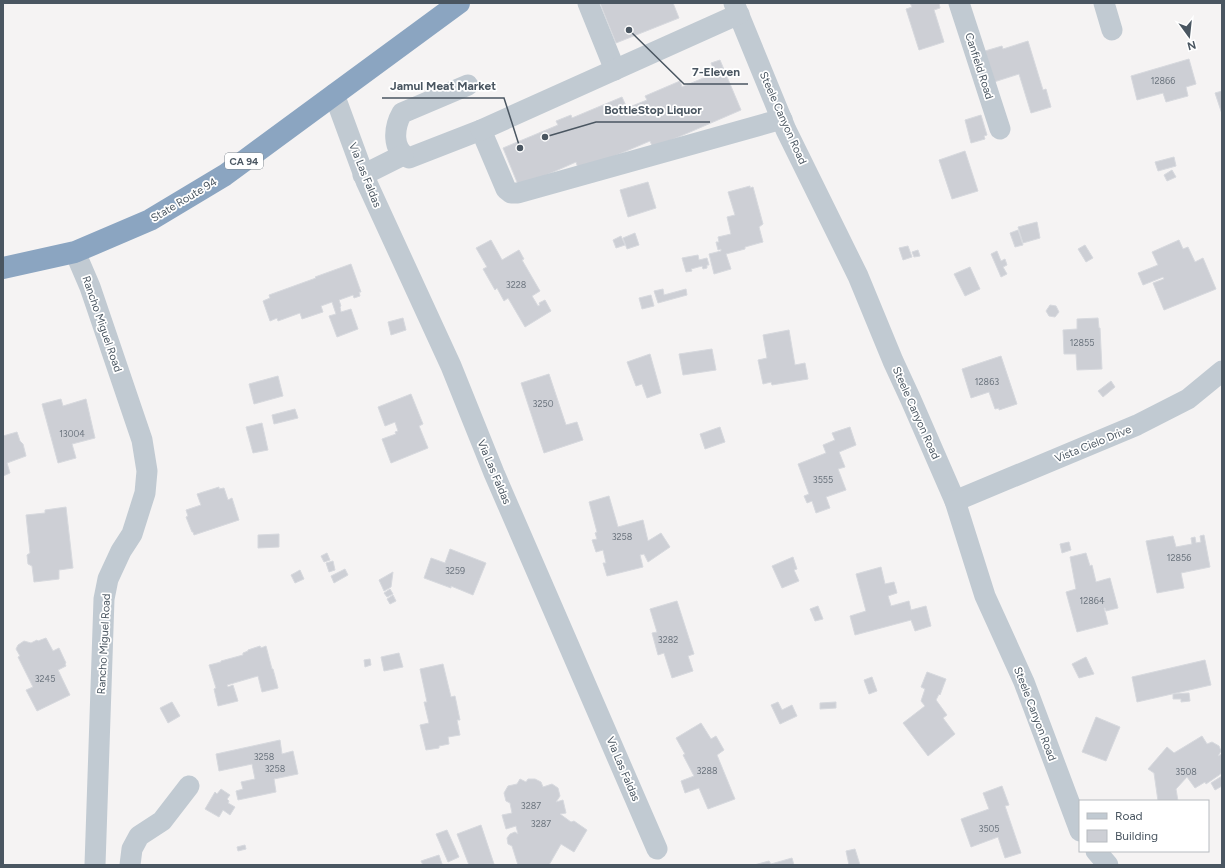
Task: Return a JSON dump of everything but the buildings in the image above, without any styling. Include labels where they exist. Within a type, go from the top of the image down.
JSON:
[{"type":"highway","name":"State Route 94","points":[[3,268],[75,252],[150,220],[225,175],[459,3]]},
{"type":"street","points":[[588,3],[615,70]]},
{"type":"street","name":"Canfield Road","points":[[958,3],[1000,129]]},
{"type":"street","points":[[1104,3],[1112,30]]},
{"type":"street","points":[[468,85],[402,113],[398,120],[396,133],[398,149],[403,155],[409,158],[481,130],[615,70],[736,9]]},
{"type":"street","name":"Steele Canyon Road","points":[[736,9],[782,119],[858,276],[893,361],[955,501],[985,596],[1024,682],[1079,829]]},
{"type":"street","name":"Via Las Faldas","points":[[334,94],[363,175],[451,366],[494,473],[657,849]]},
{"type":"street","points":[[481,130],[506,189],[511,193],[518,193],[782,119]]},
{"type":"street","points":[[363,175],[403,155]]},
{"type":"street","name":"Rancho Miguel Road","points":[[75,252],[90,287],[142,440],[146,471],[145,493],[132,534],[121,551],[108,579],[104,599],[95,865]]},
{"type":"street","name":"Vista Cielo Drive","points":[[955,501],[1137,425],[1188,400],[1222,371]]},
{"type":"street","points":[[130,865],[132,849],[139,836],[162,821],[189,786]]},
{"type":"street","points":[[1097,852],[1108,865]]},
{"type":"place","name":"7-Eleven","points":[[629,30]]},
{"type":"place","name":"BottleStop Liquor","points":[[545,137]]},
{"type":"place","name":"Jamul Meat Market","points":[[520,148]]}]
